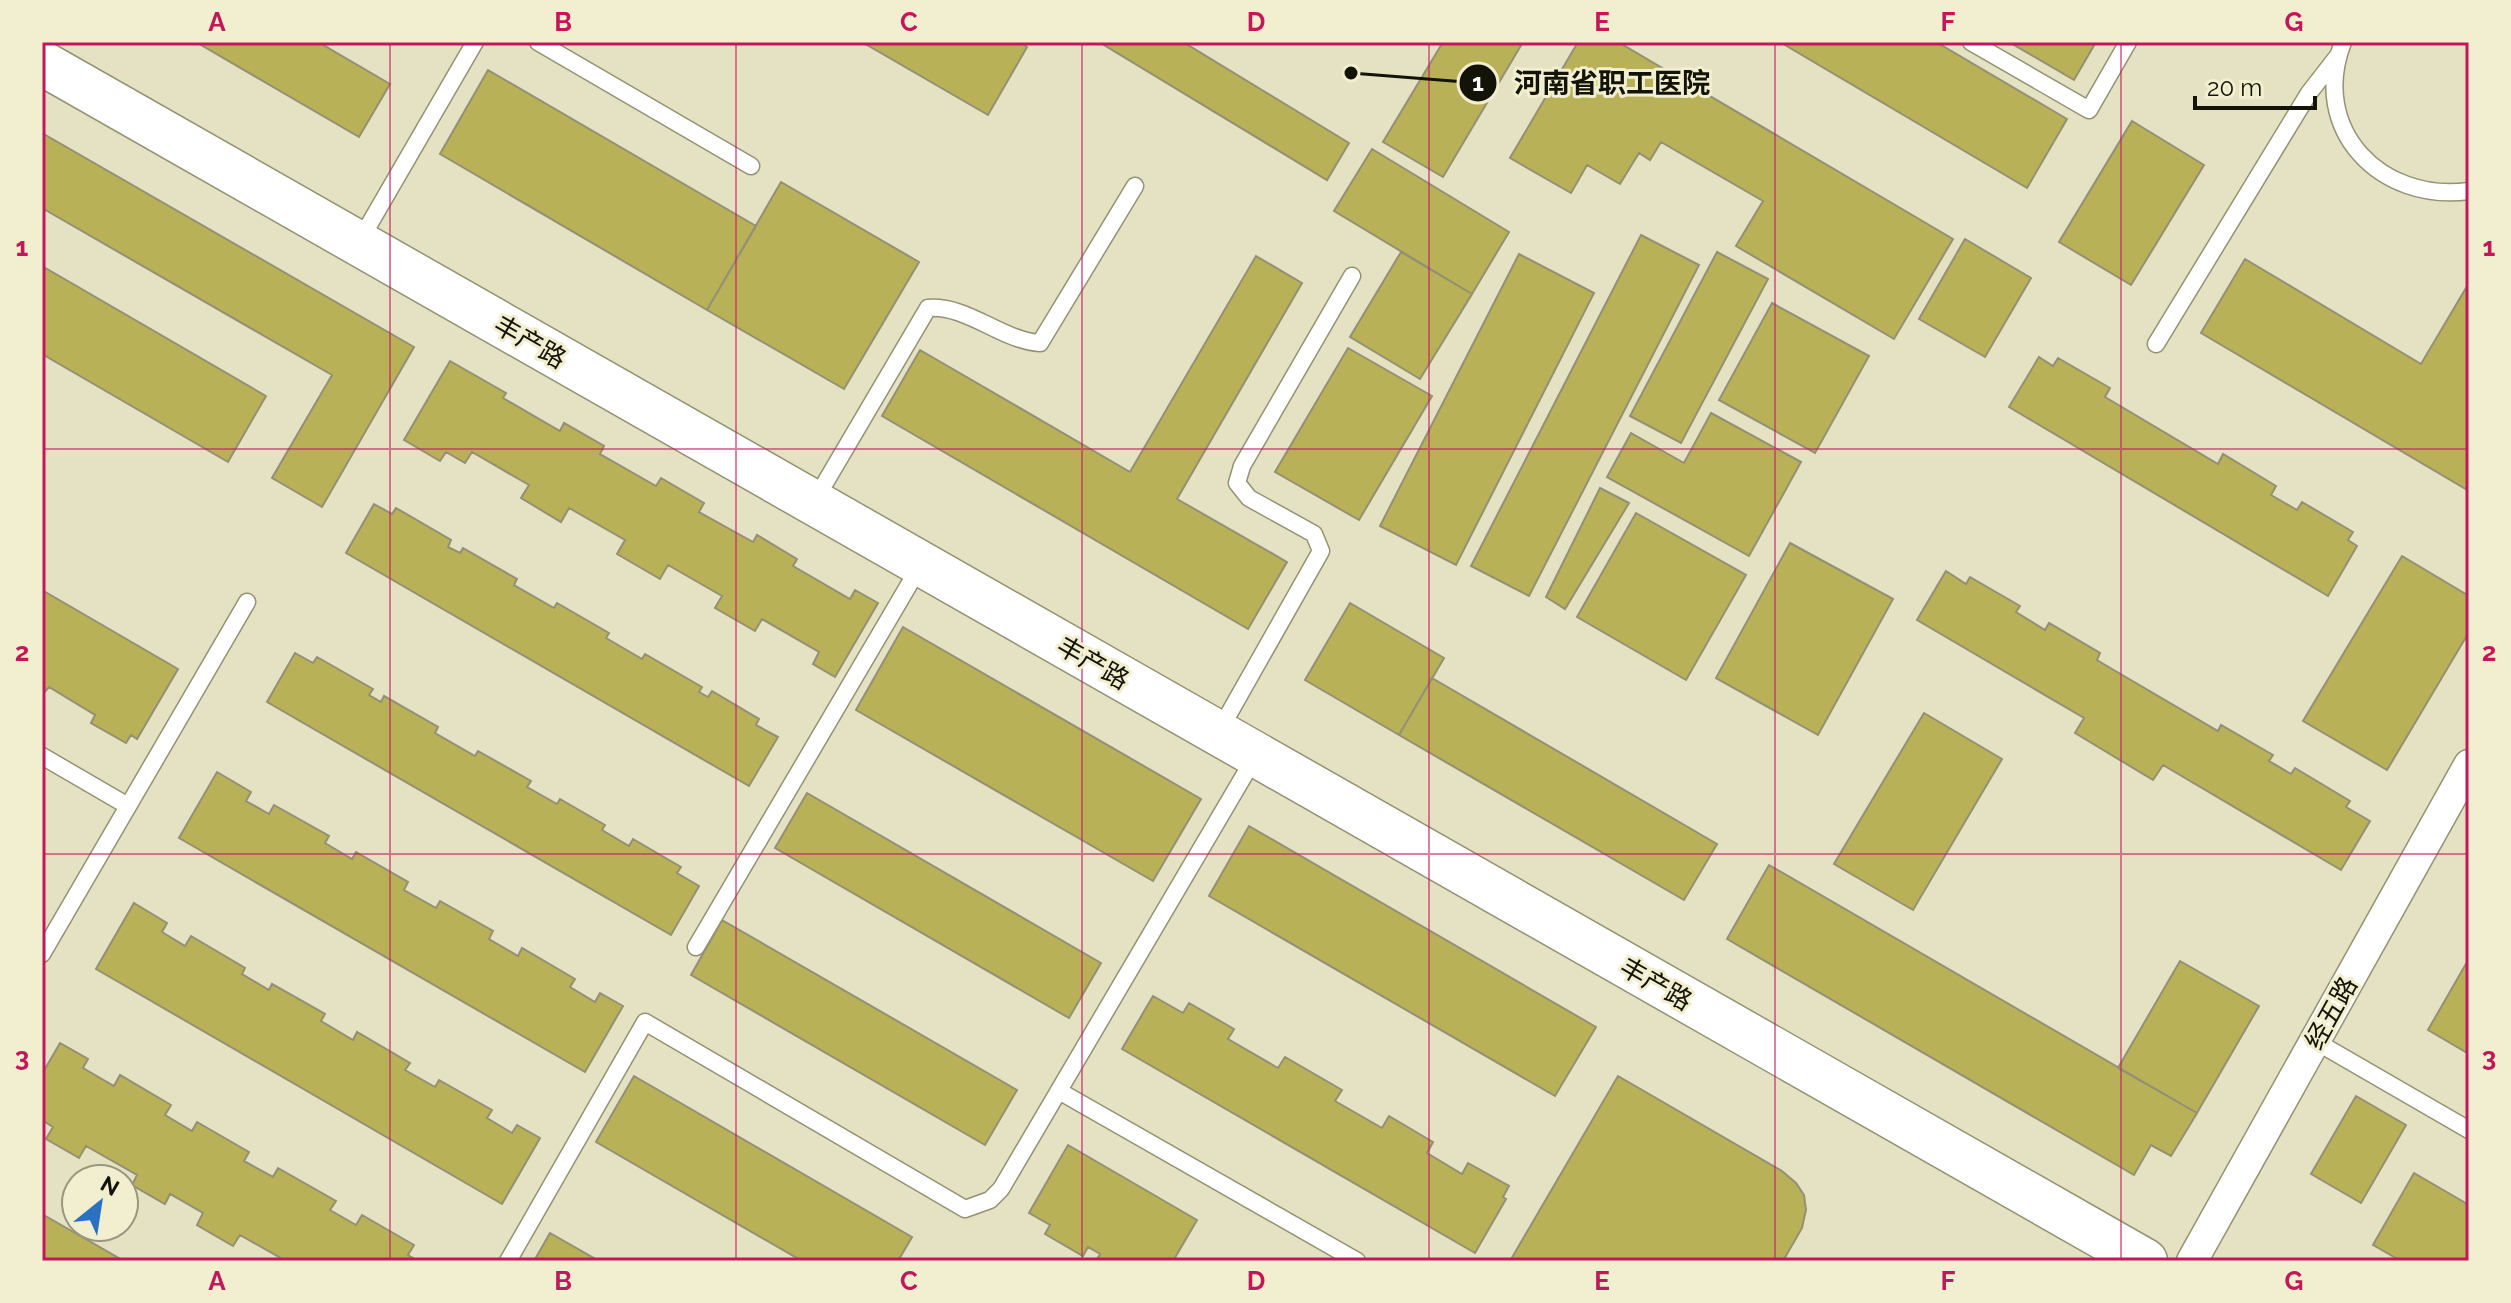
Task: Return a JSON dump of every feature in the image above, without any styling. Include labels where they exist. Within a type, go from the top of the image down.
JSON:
[{"type":"street","name":"丰产路","points":[[42,63],[2145,1261]]},
{"type":"street","name":"经五路","points":[[2192,1261],[2469,765]]},
{"type":"lane","points":[[358,243],[475,42]]},
{"type":"lane","points":[[538,42],[751,166]]},
{"type":"lane","points":[[1971,42],[2089,110],[2128,42]]},
{"type":"lane","points":[[2340,50],[2334,86],[2338,114],[2349,140],[2367,163],[2389,179],[2415,191],[2443,195],[2469,191]]},
{"type":"lane","points":[[2156,344],[2309,93],[2340,50]]},
{"type":"lane","points":[[813,503],[928,308],[946,307],[1018,341],[1040,343],[1135,186]]},
{"type":"lane","points":[[1218,734],[1321,551],[1314,534],[1249,498],[1237,483],[1242,466],[1352,276]]},
{"type":"lane","points":[[696,947],[921,565]]},
{"type":"lane","points":[[42,954],[247,602]]},
{"type":"lane","points":[[42,756],[128,806]]},
{"type":"lane","points":[[508,1261],[645,1022],[965,1209],[990,1200],[1001,1189],[1256,756]]},
{"type":"lane","points":[[2315,1041],[2469,1130]]},
{"type":"lane","points":[[1059,1091],[1357,1261]]},
{"type":"building","points":[[196,42],[318,42],[390,84],[359,137]]},
{"type":"building","points":[[862,42],[1019,42],[1027,47],[988,115]]},
{"type":"building","points":[[1099,42],[1183,42],[1349,143],[1327,180]]},
{"type":"building","points":[[1443,42],[1523,42],[1443,177],[1383,142]]},
{"type":"building","points":[[1578,42],[1618,42],[1953,239],[1894,339],[1736,246],[1763,201],[1661,142],[1650,160],[1639,153],[1620,184],[1587,165],[1571,193],[1510,158]]},
{"type":"building","points":[[1780,42],[1936,42],[2067,119],[2027,188]]},
{"type":"building","points":[[2009,42],[2096,42],[2074,80]]},
{"type":"building","points":[[488,70],[756,226],[707,310],[440,154]]},
{"type":"building","points":[[2132,121],[2204,165],[2131,285],[2059,242]]},
{"type":"building","points":[[42,133],[414,347],[322,507],[272,478],[332,375],[42,208]]},
{"type":"building","points":[[1372,149],[1509,232],[1472,294],[1334,211]]},
{"type":"building","points":[[781,182],[919,262],[844,389],[707,310]]},
{"type":"building","points":[[1641,235],[1699,265],[1529,596],[1471,566]]},
{"type":"building","points":[[1965,239],[2031,278],[1985,357],[1919,319]]},
{"type":"building","points":[[1401,252],[1472,294],[1420,379],[1350,337]]},
{"type":"building","points":[[1717,252],[1768,279],[1681,443],[1630,416]]},
{"type":"building","points":[[1519,254],[1594,293],[1456,565],[1380,526]]},
{"type":"building","points":[[1256,256],[1302,283],[1177,499],[1287,562],[1248,629],[882,416],[920,350],[1130,472]]},
{"type":"building","points":[[2245,259],[2421,364],[2469,283],[2469,491],[2201,333]]},
{"type":"building","points":[[42,266],[266,396],[228,462],[42,354]]},
{"type":"building","points":[[1772,303],[1869,356],[1815,453],[1719,400]]},
{"type":"building","points":[[1348,348],[1432,396],[1359,520],[1275,472]]},
{"type":"building","points":[[2039,357],[2053,366],[2058,358],[2110,388],[2105,397],[2218,464],[2223,454],[2276,486],[2271,495],[2297,510],[2302,502],[2353,532],[2348,540],[2357,546],[2328,596],[2009,407]]},
{"type":"building","points":[[450,361],[506,393],[503,398],[560,431],[564,423],[604,446],[600,454],[656,486],[661,478],[704,503],[699,512],[753,542],[757,535],[797,559],[793,566],[850,599],[855,590],[878,603],[835,677],[813,664],[819,652],[762,619],[755,631],[715,608],[722,596],[668,565],[660,579],[617,554],[625,540],[569,508],[561,522],[521,498],[529,485],[472,452],[465,463],[446,452],[440,461],[404,440]]},
{"type":"building","points":[[1711,413],[1801,462],[1749,556],[1607,477],[1631,433],[1684,463]]},
{"type":"building","points":[[1600,488],[1629,503],[1565,609],[1546,597]]},
{"type":"building","points":[[374,504],[392,514],[396,508],[451,540],[448,547],[460,553],[463,548],[517,579],[514,585],[554,608],[557,603],[609,633],[606,638],[642,659],[645,654],[702,687],[699,692],[708,697],[712,691],[759,719],[756,725],[778,737],[749,786],[346,553]]},
{"type":"building","points":[[1636,513],[1746,575],[1686,680],[1577,617]]},
{"type":"building","points":[[1790,543],[1893,599],[1818,735],[1716,678]]},
{"type":"building","points":[[2402,556],[2469,596],[2469,632],[2387,770],[2303,721]]},
{"type":"building","points":[[1946,571],[1966,584],[1970,577],[2020,606],[2016,612],[2045,630],[2049,623],[2100,653],[2097,660],[2112,669],[2218,731],[2221,725],[2273,755],[2269,761],[2291,774],[2295,768],[2350,801],[2346,807],[2370,821],[2341,870],[2163,765],[2153,780],[2075,733],[2084,718],[1917,620]]},
{"type":"building","points":[[42,590],[178,669],[137,739],[131,735],[126,743],[91,723],[95,715],[49,687],[42,695]]},
{"type":"building","points":[[1350,603],[1444,658],[1399,735],[1305,680]]},
{"type":"building","points":[[903,627],[1201,799],[1153,881],[856,710]]},
{"type":"building","points":[[295,653],[313,663],[317,657],[373,689],[369,695],[381,702],[384,696],[438,727],[435,733],[475,756],[478,751],[531,781],[527,787],[557,804],[560,799],[605,825],[602,830],[629,846],[633,839],[681,867],[677,873],[699,886],[671,935],[267,702]]},
{"type":"building","points":[[1432,678],[1717,844],[1684,900],[1399,735]]},
{"type":"building","points":[[1924,713],[2002,759],[1913,910],[1834,864]]},
{"type":"building","points":[[217,772],[251,792],[246,801],[269,814],[274,805],[329,836],[325,843],[352,859],[356,852],[408,882],[404,890],[436,908],[440,901],[493,931],[489,939],[518,956],[522,948],[575,979],[570,987],[595,1002],[600,993],[623,1006],[585,1072],[179,838]]},
{"type":"building","points":[[807,793],[1101,963],[1069,1018],[775,848]]},
{"type":"building","points":[[1249,826],[1596,1027],[1555,1096],[1209,896]]},
{"type":"building","points":[[1769,865],[2197,1113],[2171,1156],[2151,1145],[2134,1175],[1727,939]]},
{"type":"building","points":[[134,903],[167,923],[162,932],[185,946],[191,936],[245,968],[242,974],[269,990],[272,984],[325,1014],[321,1021],[353,1040],[357,1032],[410,1063],[405,1070],[435,1087],[439,1080],[492,1110],[487,1118],[512,1133],[517,1125],[540,1138],[502,1204],[96,969]]},
{"type":"building","points":[[722,920],[1017,1090],[985,1145],[691,975]]},
{"type":"building","points":[[2180,961],[2259,1006],[2197,1113],[2118,1068]]},
{"type":"building","points":[[2469,963],[2469,1054],[2428,1030]]},
{"type":"building","points":[[1153,996],[1183,1013],[1189,1003],[1234,1029],[1228,1039],[1278,1068],[1285,1057],[1342,1090],[1335,1101],[1382,1128],[1389,1116],[1433,1142],[1427,1153],[1462,1174],[1468,1163],[1509,1186],[1503,1197],[1506,1199],[1475,1253],[1122,1049]]},
{"type":"building","points":[[60,1043],[88,1059],[83,1068],[114,1086],[120,1075],[171,1105],[165,1115],[192,1131],[197,1122],[249,1152],[244,1161],[273,1177],[278,1168],[336,1201],[330,1210],[356,1225],[362,1215],[414,1245],[408,1255],[418,1261],[286,1261],[240,1235],[233,1246],[197,1225],[203,1213],[170,1194],[165,1204],[140,1190],[140,1163],[116,1163],[86,1146],[79,1158],[46,1139],[53,1127],[42,1120],[42,1074]]},
{"type":"building","points":[[634,1076],[912,1237],[898,1261],[802,1261],[596,1142]]},
{"type":"building","points":[[1618,1076],[1782,1171],[1796,1183],[1804,1195],[1806,1210],[1802,1228],[1783,1261],[1510,1261]]},
{"type":"building","points":[[2356,1096],[2406,1125],[2361,1203],[2311,1174]]},
{"type":"building","points":[[1068,1145],[1197,1220],[1173,1261],[1096,1261],[1100,1254],[1088,1247],[1083,1256],[1045,1234],[1050,1225],[1029,1213]]},
{"type":"building","points":[[2414,1173],[2469,1205],[2469,1261],[2401,1261],[2373,1245]]},
{"type":"building","points":[[42,1214],[60,1224],[60,1243],[93,1243],[124,1261],[42,1261]]},
{"type":"building","points":[[550,1233],[599,1261],[534,1261]]},
{"type":"place","name":"河南省职工医院","points":[[1351,73]]}]
